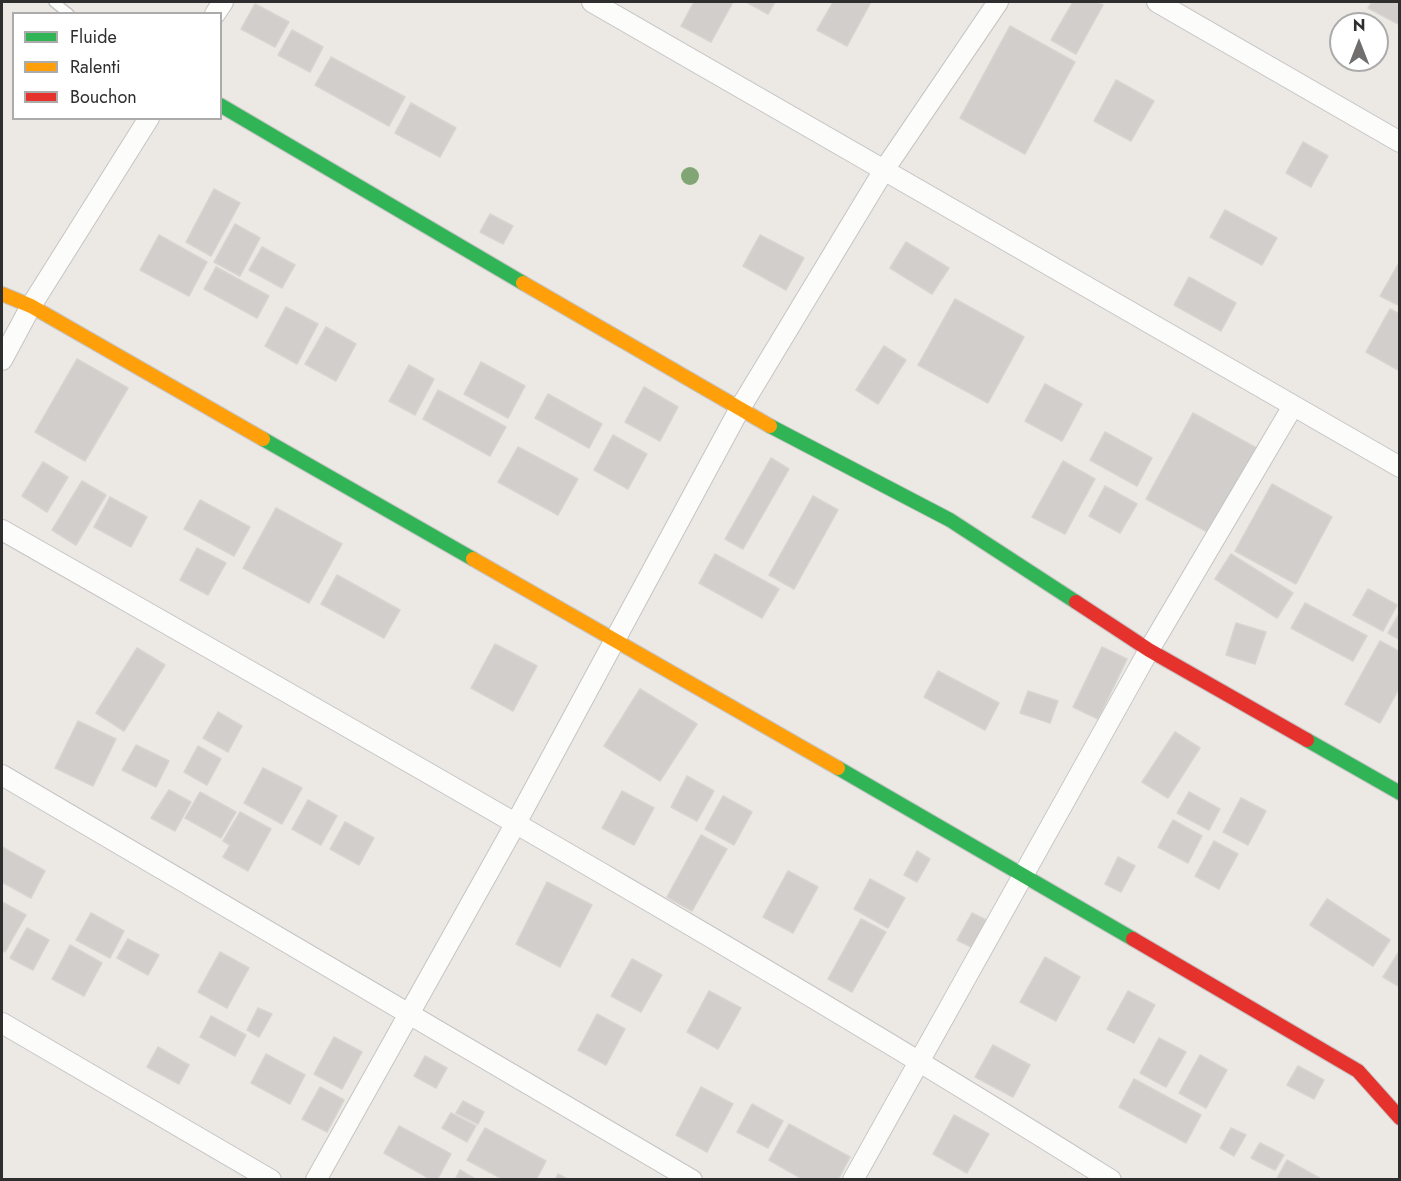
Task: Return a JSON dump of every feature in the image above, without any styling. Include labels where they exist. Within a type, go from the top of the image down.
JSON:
[{"type":"street","points":[[592,2],[1400,467]]},
{"type":"street","points":[[316,1179],[516,823],[739,410],[884,170],[998,2]]},
{"type":"street","points":[[1157,2],[1400,142]]},
{"type":"street","points":[[222,106],[739,410],[950,520],[1149,650],[1400,793]]},
{"type":"street","points":[[2,360],[31,306],[148,120]]},
{"type":"street","points":[[2,294],[31,306],[615,642],[1025,874],[1358,1071],[1400,1118]]},
{"type":"street","points":[[853,1179],[1149,650],[1293,406]]},
{"type":"street","points":[[2,530],[516,823],[920,1059],[1112,1179]]},
{"type":"street","points":[[2,775],[692,1179]]},
{"type":"street","points":[[2,1023],[271,1179]]},
{"type":"lane","points":[[54,2],[66,12]]},
{"type":"building","points":[[694,2],[733,2],[711,42],[681,26]]},
{"type":"building","points":[[746,2],[775,2],[768,14]]},
{"type":"building","points":[[833,2],[871,2],[847,46],[817,30]]},
{"type":"building","points":[[1073,2],[1096,2],[1103,5],[1076,54],[1051,40]]},
{"type":"building","points":[[1372,2],[1400,2],[1400,25],[1389,19],[1389,12],[1376,12],[1368,8]]},
{"type":"building","points":[[255,4],[289,22],[275,47],[241,29]]},
{"type":"building","points":[[1010,26],[1075,62],[1025,154],[960,118]]},
{"type":"building","points":[[292,30],[323,47],[310,72],[278,55]]},
{"type":"building","points":[[331,57],[405,97],[389,126],[315,85]]},
{"type":"building","points":[[1116,80],[1154,101],[1131,141],[1094,121]]},
{"type":"building","points":[[411,103],[456,128],[440,157],[395,133]]},
{"type":"building","points":[[1303,142],[1328,156],[1311,187],[1286,173]]},
{"type":"building","points":[[214,189],[240,203],[211,256],[186,242]]},
{"type":"building","points":[[1225,210],[1277,238],[1262,265],[1210,237]]},
{"type":"building","points":[[490,214],[513,226],[503,244],[480,232]]},
{"type":"building","points":[[235,224],[260,238],[240,276],[214,262]]},
{"type":"building","points":[[159,235],[207,262],[189,296],[140,270]]},
{"type":"building","points":[[760,235],[804,258],[786,290],[743,266]]},
{"type":"building","points":[[906,242],[949,268],[932,294],[890,268]]},
{"type":"building","points":[[262,247],[295,265],[282,288],[249,270]]},
{"type":"building","points":[[1400,261],[1400,306],[1380,296]]},
{"type":"building","points":[[216,267],[269,296],[257,318],[204,289]]},
{"type":"building","points":[[1189,277],[1236,303],[1221,331],[1174,305]]},
{"type":"building","points":[[955,299],[1024,337],[988,403],[918,365]]},
{"type":"building","points":[[286,307],[318,324],[297,364],[265,346]]},
{"type":"building","points":[[1390,309],[1400,314],[1400,371],[1366,352]]},
{"type":"building","points":[[326,327],[356,344],[336,381],[305,364]]},
{"type":"building","points":[[884,346],[906,360],[878,404],[856,390]]},
{"type":"building","points":[[77,359],[128,388],[85,461],[35,432]]},
{"type":"building","points":[[481,362],[525,386],[508,418],[464,394]]},
{"type":"building","points":[[409,365],[434,379],[415,415],[389,401]]},
{"type":"building","points":[[1045,384],[1082,404],[1062,441],[1025,421]]},
{"type":"building","points":[[644,387],[678,407],[660,441],[625,422]]},
{"type":"building","points":[[438,390],[506,427],[490,456],[423,419]]},
{"type":"building","points":[[548,394],[602,424],[589,448],[535,418]]},
{"type":"building","points":[[1193,413],[1262,451],[1215,536],[1146,499]]},
{"type":"building","points":[[1105,432],[1152,458],[1137,486],[1090,460]]},
{"type":"building","points":[[613,435],[647,454],[628,489],[594,470]]},
{"type":"building","points":[[518,447],[578,479],[558,515],[498,482]]},
{"type":"building","points":[[771,458],[789,469],[743,549],[725,539]]},
{"type":"building","points":[[1063,461],[1095,479],[1065,534],[1032,517]]},
{"type":"building","points":[[43,462],[68,477],[47,512],[22,496]]},
{"type":"building","points":[[82,481],[106,495],[76,545],[52,530]]},
{"type":"building","points":[[1272,484],[1332,517],[1296,584],[1235,551]]},
{"type":"building","points":[[1105,486],[1137,504],[1120,533],[1089,516]]},
{"type":"building","points":[[813,496],[838,510],[794,589],[769,575]]},
{"type":"building","points":[[110,497],[147,517],[131,547],[94,527]]},
{"type":"building","points":[[200,500],[250,527],[234,556],[184,529]]},
{"type":"building","points":[[276,508],[342,544],[309,603],[243,568]]},
{"type":"building","points":[[197,548],[226,563],[208,595],[180,580]]},
{"type":"building","points":[[715,554],[779,589],[762,618],[699,583]]},
{"type":"building","points":[[1231,554],[1293,593],[1277,618],[1215,579]]},
{"type":"building","points":[[337,575],[400,610],[384,638],[321,604]]},
{"type":"building","points":[[1368,589],[1397,605],[1383,631],[1353,615]]},
{"type":"building","points":[[1305,603],[1367,636],[1353,661],[1291,628]]},
{"type":"building","points":[[1400,614],[1400,640],[1388,633]]},
{"type":"building","points":[[1236,623],[1266,632],[1255,664],[1226,655]]},
{"type":"building","points":[[1380,641],[1400,652],[1400,687],[1380,723],[1345,704]]},
{"type":"building","points":[[495,644],[537,666],[513,711],[471,688]]},
{"type":"building","points":[[1102,647],[1127,659],[1098,719],[1073,707]]},
{"type":"building","points":[[137,648],[165,665],[124,731],[96,713]]},
{"type":"building","points":[[938,671],[999,703],[985,730],[924,697]]},
{"type":"building","points":[[640,689],[697,724],[660,781],[604,746]]},
{"type":"building","points":[[1028,691],[1058,701],[1050,723],[1020,713]]},
{"type":"building","points":[[218,712],[242,726],[228,752],[203,738]]},
{"type":"building","points":[[78,721],[116,739],[93,786],[55,768]]},
{"type":"building","points":[[1175,732],[1200,748],[1168,798],[1142,782]]},
{"type":"building","points":[[136,745],[169,761],[156,787],[122,770]]},
{"type":"building","points":[[198,746],[221,759],[207,785],[184,772]]},
{"type":"building","points":[[263,768],[302,788],[282,824],[244,803]]},
{"type":"building","points":[[687,776],[714,791],[697,821],[671,807]]},
{"type":"building","points":[[169,790],[191,802],[175,831],[151,818]]},
{"type":"building","points":[[622,791],[654,808],[634,845],[602,828]]},
{"type":"building","points":[[200,792],[236,812],[221,838],[185,818]]},
{"type":"building","points":[[1189,792],[1220,809],[1209,830],[1177,813]]},
{"type":"building","points":[[723,796],[752,812],[734,845],[705,829]]},
{"type":"building","points":[[1241,798],[1266,811],[1248,845],[1223,832]]},
{"type":"building","points":[[308,800],[337,816],[321,845],[292,829]]},
{"type":"building","points":[[240,812],[271,829],[248,871],[223,857],[230,845],[223,841]]},
{"type":"building","points":[[1173,820],[1202,836],[1188,863],[1158,847]]},
{"type":"building","points":[[345,822],[374,838],[359,865],[330,849]]},
{"type":"building","points":[[701,835],[727,849],[692,911],[667,897]]},
{"type":"building","points":[[1214,841],[1238,854],[1219,889],[1195,876]]},
{"type":"building","points":[[2,847],[45,871],[31,898],[2,882]]},
{"type":"building","points":[[917,851],[930,859],[917,882],[904,875]]},
{"type":"building","points":[[1118,857],[1135,866],[1121,892],[1105,884]]},
{"type":"building","points":[[788,871],[818,887],[793,933],[763,917]]},
{"type":"building","points":[[870,879],[905,898],[888,928],[854,909]]},
{"type":"building","points":[[547,882],[592,905],[560,967],[516,944]]},
{"type":"building","points":[[1327,899],[1390,940],[1373,966],[1310,925]]},
{"type":"building","points":[[2,902],[26,915],[5,952],[2,950]]},
{"type":"building","points":[[91,913],[124,931],[110,958],[76,940]]},
{"type":"building","points":[[972,913],[990,922],[975,949],[957,940]]},
{"type":"building","points":[[861,919],[886,932],[852,992],[828,979]]},
{"type":"building","points":[[27,928],[49,940],[33,970],[10,958]]},
{"type":"building","points":[[128,939],[159,955],[148,975],[117,958]]},
{"type":"building","points":[[70,945],[102,963],[84,996],[52,979]]},
{"type":"building","points":[[1400,950],[1400,987],[1383,977]]},
{"type":"building","points":[[220,952],[249,968],[227,1008],[198,992]]},
{"type":"building","points":[[1045,957],[1080,977],[1056,1021],[1020,1002]]},
{"type":"building","points":[[632,959],[662,975],[641,1012],[611,996]]},
{"type":"building","points":[[709,991],[741,1008],[718,1049],[687,1032]]},
{"type":"building","points":[[1128,991],[1155,1005],[1134,1043],[1107,1029]]},
{"type":"building","points":[[258,1008],[272,1014],[259,1037],[247,1030]]},
{"type":"building","points":[[597,1014],[625,1029],[606,1065],[578,1050]]},
{"type":"building","points":[[211,1016],[246,1035],[235,1056],[200,1037]]},
{"type":"building","points":[[334,1037],[362,1052],[342,1089],[314,1074]]},
{"type":"building","points":[[1159,1038],[1186,1052],[1166,1087],[1140,1073]]},
{"type":"building","points":[[993,1045],[1030,1065],[1013,1097],[975,1077]]},
{"type":"building","points":[[158,1047],[189,1065],[179,1084],[147,1067]]},
{"type":"building","points":[[266,1054],[305,1075],[290,1104],[251,1083]]},
{"type":"building","points":[[1200,1055],[1227,1070],[1206,1108],[1179,1093]]},
{"type":"building","points":[[425,1056],[447,1068],[436,1088],[414,1076]]},
{"type":"building","points":[[1298,1066],[1324,1080],[1314,1099],[1287,1085]]},
{"type":"building","points":[[1134,1079],[1201,1115],[1186,1143],[1119,1107]]},
{"type":"building","points":[[320,1087],[344,1100],[327,1132],[302,1119]]},
{"type":"building","points":[[701,1087],[733,1104],[707,1152],[676,1135]]},
{"type":"building","points":[[463,1101],[484,1112],[478,1124],[456,1113]]},
{"type":"building","points":[[752,1104],[783,1121],[768,1148],[737,1132]]},
{"type":"building","points":[[451,1113],[476,1126],[467,1142],[442,1128]]},
{"type":"building","points":[[954,1115],[989,1134],[967,1173],[933,1154]]},
{"type":"building","points":[[789,1124],[850,1157],[838,1180],[804,1180],[769,1160]]},
{"type":"building","points":[[399,1126],[451,1154],[437,1180],[432,1180],[384,1153]]},
{"type":"building","points":[[485,1128],[546,1161],[536,1180],[504,1180],[467,1160]]},
{"type":"building","points":[[1231,1128],[1246,1135],[1234,1156],[1220,1148]]},
{"type":"building","points":[[1260,1143],[1284,1155],[1275,1170],[1251,1158]]},
{"type":"building","points":[[1287,1160],[1323,1180],[1276,1180]]},
{"type":"building","points":[[460,1170],[477,1180],[455,1180]]},
{"type":"building","points":[[558,1174],[569,1180],[555,1180]]},
{"type":"traffic: fast","points":[[222,106],[523,283]]},
{"type":"traffic: fast","points":[[770,426],[950,520],[1076,602]]},
{"type":"traffic: fast","points":[[263,439],[473,559]]},
{"type":"traffic: fast","points":[[1307,740],[1400,793]]},
{"type":"traffic: fast","points":[[838,768],[1133,939]]},
{"type":"traffic: slow","points":[[523,283],[770,426]]},
{"type":"traffic: slow","points":[[2,294],[31,306],[263,439]]},
{"type":"traffic: slow","points":[[473,559],[838,768]]},
{"type":"traffic: jam","points":[[1076,602],[1149,650],[1307,740]]},
{"type":"traffic: jam","points":[[1133,939],[1358,1071],[1400,1118]]}]
